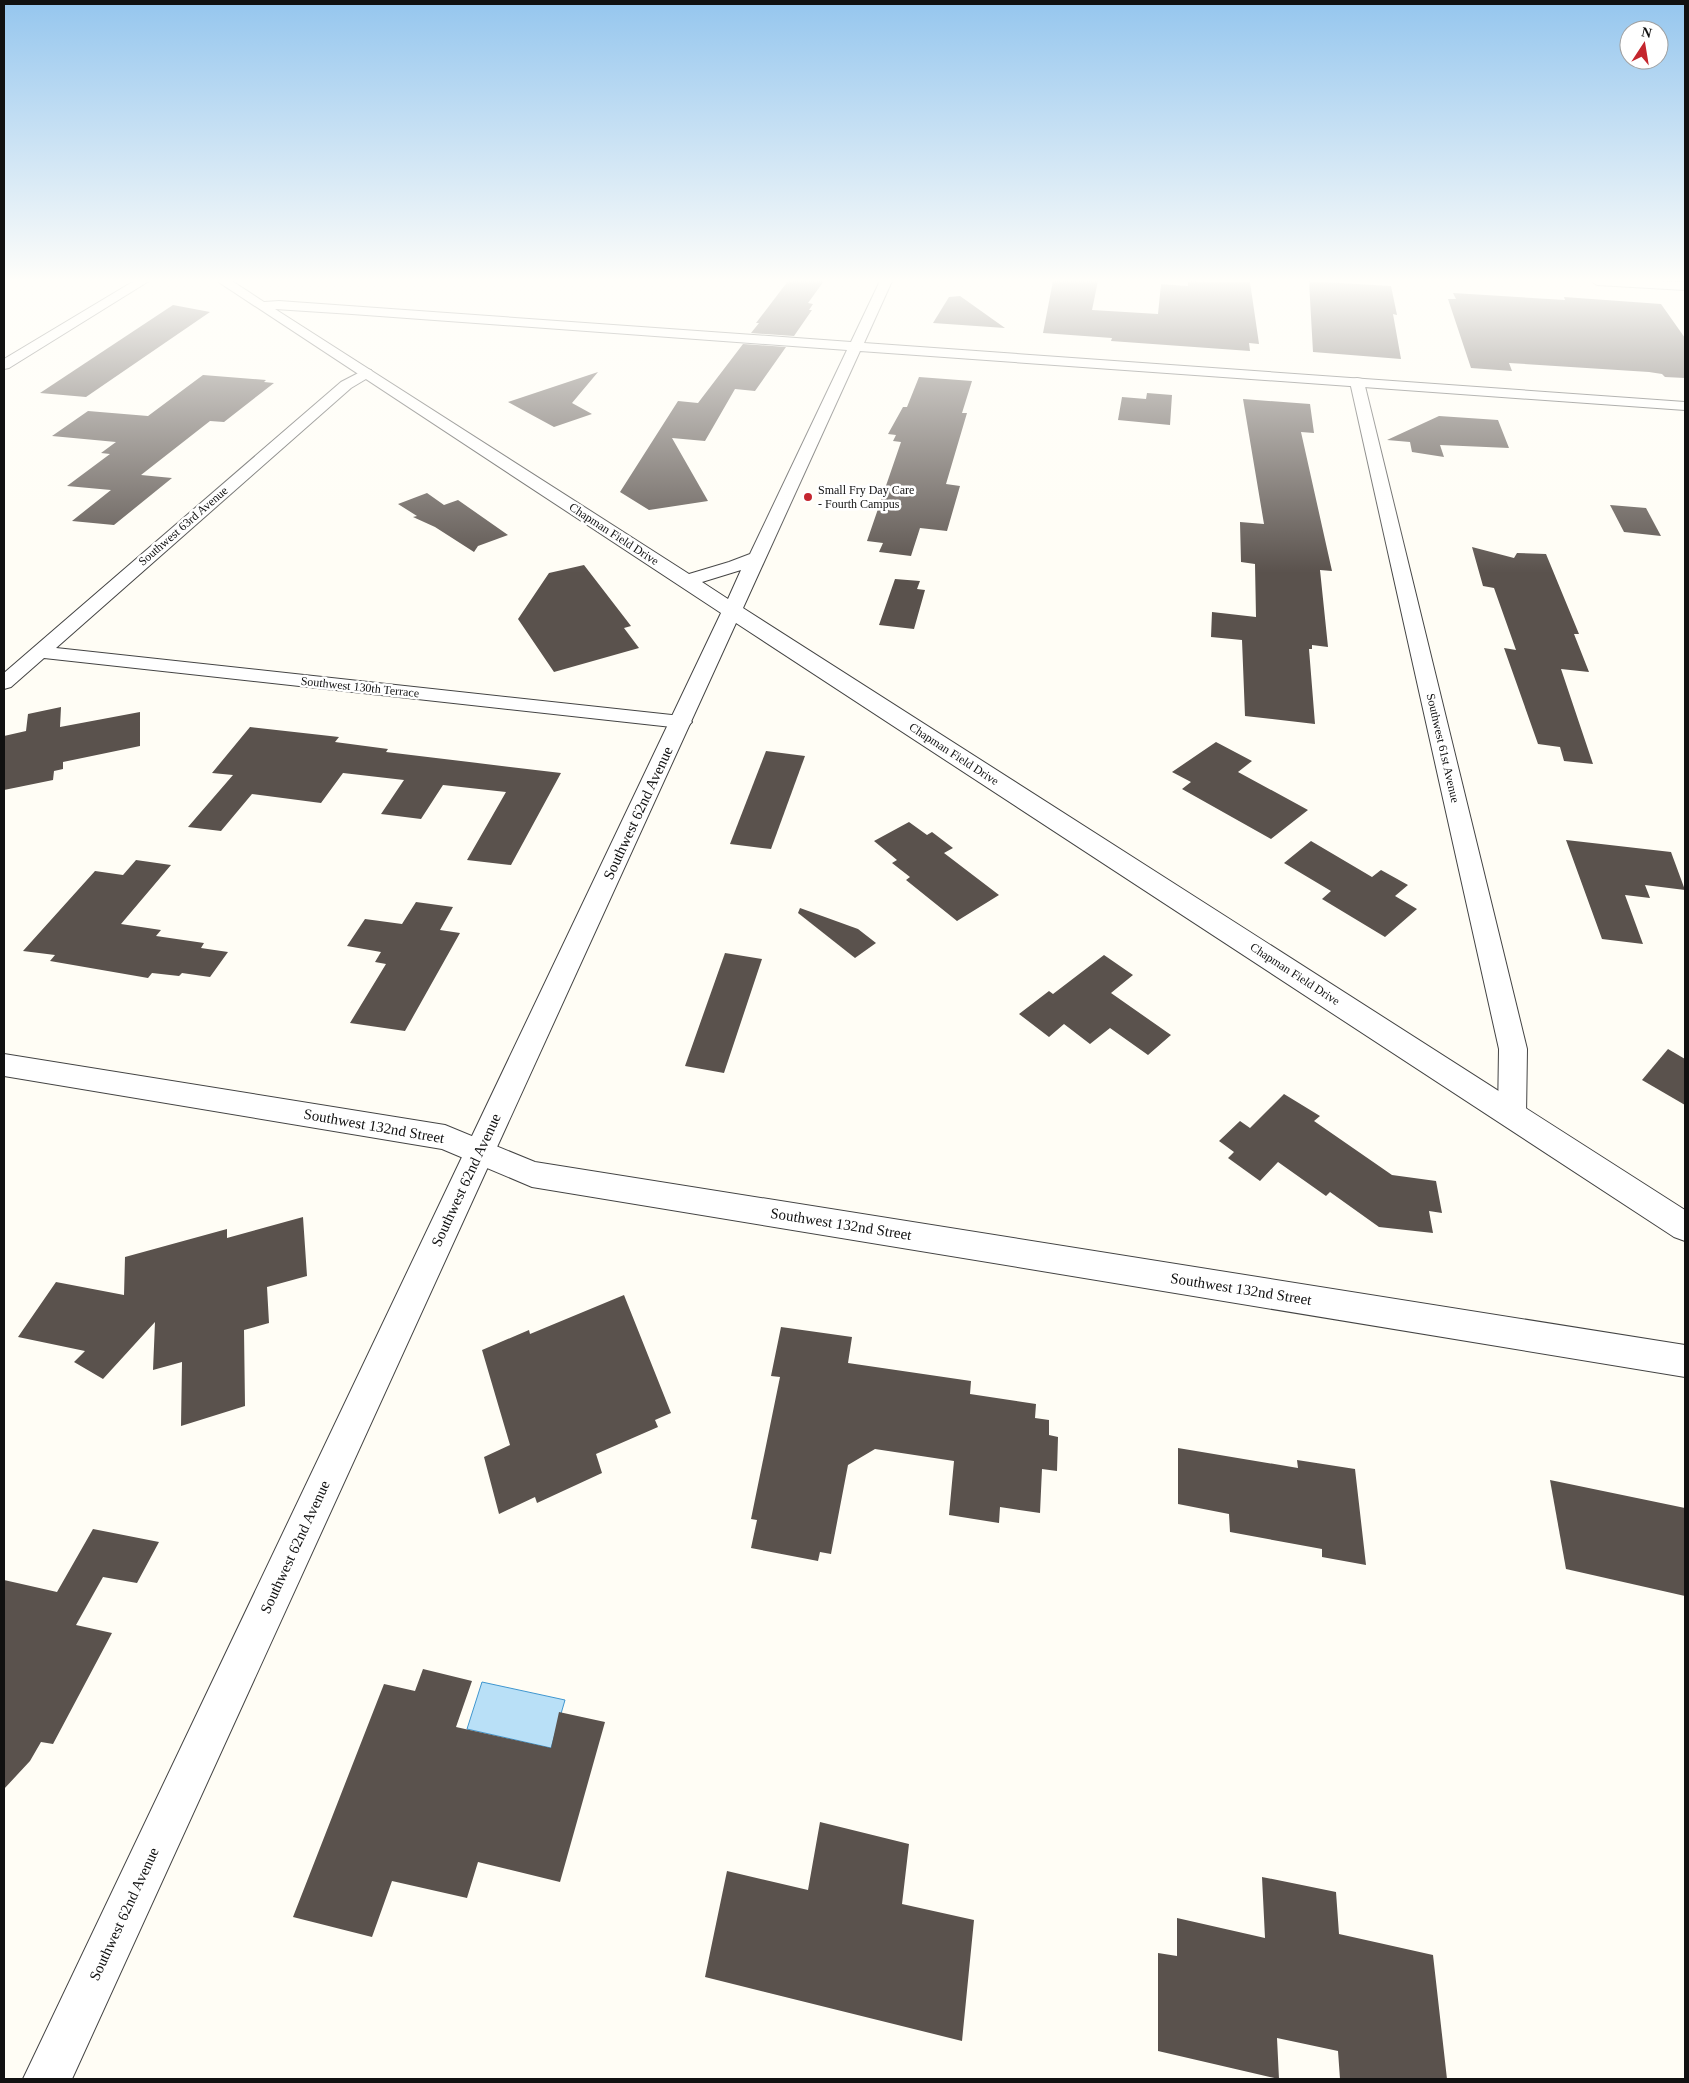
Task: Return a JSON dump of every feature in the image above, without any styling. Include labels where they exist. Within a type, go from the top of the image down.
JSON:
[{"type":"street","name":"Southwest 63rd Avenue","points":[[4,683],[346,385],[357,378]]},
{"type":"street","name":"Chapman Field Drive","points":[[374,378],[1685,1227]]},
{"type":"street","name":"Southwest 62nd Avenue","points":[[47,2079],[733,611],[840,378]]},
{"type":"street","points":[[1302,378],[1685,406]]},
{"type":"street","name":"Southwest 61st Avenue","points":[[1357,382],[1513,1049],[1512,1115]]},
{"type":"street","points":[[687,580],[717,572],[757,557]]},
{"type":"street","name":"Southwest 130th Terrace","points":[[39,652],[681,722]]},
{"type":"street","name":"Southwest 132nd Street","points":[[4,1065],[446,1137],[532,1174],[1685,1361]]},
{"type":"water","points":[[482,1682],[565,1700],[551,1748],[467,1729]]},
{"type":"building","points":[[62,378],[113,378],[86,397],[40,393]]},
{"type":"building","points":[[199,378],[243,378],[266,380],[264,382],[274,383],[224,422],[210,421],[141,475],[172,478],[114,525],[72,521],[111,490],[67,486],[110,454],[101,453],[116,442],[52,436],[88,411],[148,416]]},
{"type":"building","points":[[579,378],[593,378],[572,403],[592,414],[554,427],[508,402]]},
{"type":"building","points":[[717,378],[764,378],[755,391],[735,389],[705,441],[672,438],[708,501],[649,510],[620,492],[678,401],[698,403]]},
{"type":"building","points":[[919,378],[972,381],[962,413],[967,413],[946,484],[960,486],[947,531],[920,528],[911,556],[879,552],[883,543],[867,541],[901,442],[893,441],[896,435],[888,434],[903,407],[907,407]]},
{"type":"building","points":[[1147,393],[1172,395],[1170,425],[1118,420],[1122,397],[1146,399]]},
{"type":"building","points":[[1243,399],[1310,404],[1314,433],[1301,432],[1332,571],[1320,570],[1328,647],[1312,645],[1312,649],[1309,649],[1315,724],[1245,716],[1242,640],[1211,637],[1212,612],[1256,617],[1255,564],[1241,562],[1240,522],[1264,524]]},
{"type":"building","points":[[1439,416],[1498,420],[1509,448],[1440,445],[1444,457],[1412,452],[1410,442],[1387,440]]},
{"type":"building","points":[[427,493],[444,505],[458,500],[508,535],[478,546],[474,552],[435,527],[413,517],[417,516],[398,504]]},
{"type":"building","points":[[1610,505],[1646,508],[1661,536],[1624,532]]},
{"type":"building","points":[[1472,547],[1514,558],[1517,553],[1546,554],[1579,634],[1574,634],[1589,672],[1561,669],[1593,764],[1564,761],[1560,747],[1538,744],[1504,648],[1516,650],[1494,588],[1483,586]]},
{"type":"building","points":[[584,565],[631,626],[624,628],[639,648],[554,672],[518,619],[549,573]]},
{"type":"building","points":[[895,579],[920,581],[917,589],[925,590],[914,629],[879,625]]},
{"type":"building","points":[[61,707],[60,727],[140,712],[140,746],[63,762],[63,769],[54,771],[53,780],[4,790],[4,736],[26,731],[28,714]]},
{"type":"building","points":[[250,727],[339,737],[335,742],[388,749],[386,752],[561,773],[511,865],[467,860],[506,792],[443,785],[421,819],[381,814],[404,780],[343,773],[321,803],[252,794],[221,831],[188,827],[233,775],[212,773]]},
{"type":"building","points":[[1216,742],[1252,761],[1238,772],[1308,810],[1271,839],[1182,789],[1191,782],[1172,772]]},
{"type":"building","points":[[766,751],[805,756],[771,849],[730,844]]},
{"type":"building","points":[[909,822],[927,835],[932,832],[953,848],[944,853],[999,895],[957,921],[906,880],[910,877],[892,863],[897,860],[874,841]]},
{"type":"building","points":[[1566,840],[1671,852],[1685,890],[1645,885],[1650,898],[1625,895],[1643,944],[1602,939]]},
{"type":"building","points":[[1311,841],[1372,877],[1381,870],[1408,885],[1395,896],[1417,909],[1385,937],[1322,899],[1331,891],[1284,863]]},
{"type":"building","points":[[136,860],[171,865],[121,924],[161,930],[156,936],[204,943],[201,948],[228,952],[210,977],[182,973],[179,976],[152,973],[148,978],[50,961],[55,955],[23,951],[95,871],[123,875]]},
{"type":"building","points":[[416,902],[453,907],[440,930],[460,933],[405,1031],[350,1023],[386,964],[375,962],[381,952],[347,946],[365,919],[402,924]]},
{"type":"building","points":[[800,908],[858,929],[876,943],[855,958],[798,913]]},
{"type":"building","points":[[725,953],[762,959],[724,1073],[685,1066]]},
{"type":"building","points":[[1104,955],[1133,975],[1111,993],[1171,1035],[1148,1055],[1110,1028],[1090,1044],[1064,1024],[1049,1037],[1019,1014],[1049,991],[1053,994]]},
{"type":"building","points":[[1668,1049],[1685,1059],[1685,1105],[1642,1080]]},
{"type":"building","points":[[1284,1094],[1320,1116],[1314,1121],[1392,1175],[1436,1181],[1442,1213],[1429,1211],[1433,1233],[1379,1227],[1330,1192],[1326,1196],[1278,1162],[1260,1181],[1228,1158],[1234,1152],[1219,1141],[1240,1121],[1250,1128]]},
{"type":"building","points":[[303,1217],[307,1276],[267,1287],[269,1323],[244,1330],[245,1406],[181,1426],[182,1362],[153,1370],[155,1322],[103,1379],[74,1362],[85,1351],[18,1337],[56,1282],[124,1295],[125,1257],[227,1229],[227,1238]]},
{"type":"building","points":[[624,1295],[671,1413],[655,1420],[658,1427],[596,1454],[602,1473],[537,1503],[535,1497],[499,1514],[484,1457],[510,1445],[482,1350],[529,1330],[530,1334]]},
{"type":"building","points":[[781,1327],[852,1337],[848,1363],[971,1381],[970,1394],[1036,1404],[1035,1418],[1049,1420],[1049,1435],[1058,1437],[1057,1471],[1042,1469],[1040,1513],[1000,1507],[999,1523],[949,1515],[954,1461],[875,1449],[848,1465],[831,1554],[820,1552],[818,1561],[751,1548],[757,1520],[751,1519],[780,1377],[771,1376]]},
{"type":"building","points":[[1178,1448],[1298,1468],[1297,1460],[1355,1469],[1366,1565],[1322,1557],[1322,1549],[1230,1532],[1229,1514],[1178,1504]]},
{"type":"building","points":[[1550,1480],[1685,1508],[1685,1596],[1566,1569]]},
{"type":"building","points":[[93,1529],[159,1542],[137,1583],[103,1577],[76,1625],[112,1633],[53,1744],[41,1742],[30,1761],[4,1789],[4,1580],[57,1592]]},
{"type":"building","points":[[423,1669],[472,1681],[456,1727],[551,1748],[559,1712],[605,1722],[560,1882],[478,1862],[467,1898],[392,1881],[372,1937],[293,1917],[384,1684],[415,1691]]},
{"type":"building","points":[[820,1822],[909,1844],[902,1904],[974,1920],[962,2041],[705,1977],[727,1871],[808,1890]]},
{"type":"building","points":[[1262,1877],[1336,1892],[1339,1934],[1433,1955],[1447,2079],[1340,2079],[1338,2051],[1277,2038],[1279,2079],[1158,2051],[1158,1953],[1177,1956],[1177,1918],[1265,1938]]},
{"type":"place","name":"Small Fry Day Care - Fourth Campus","points":[[808,497]]}]
